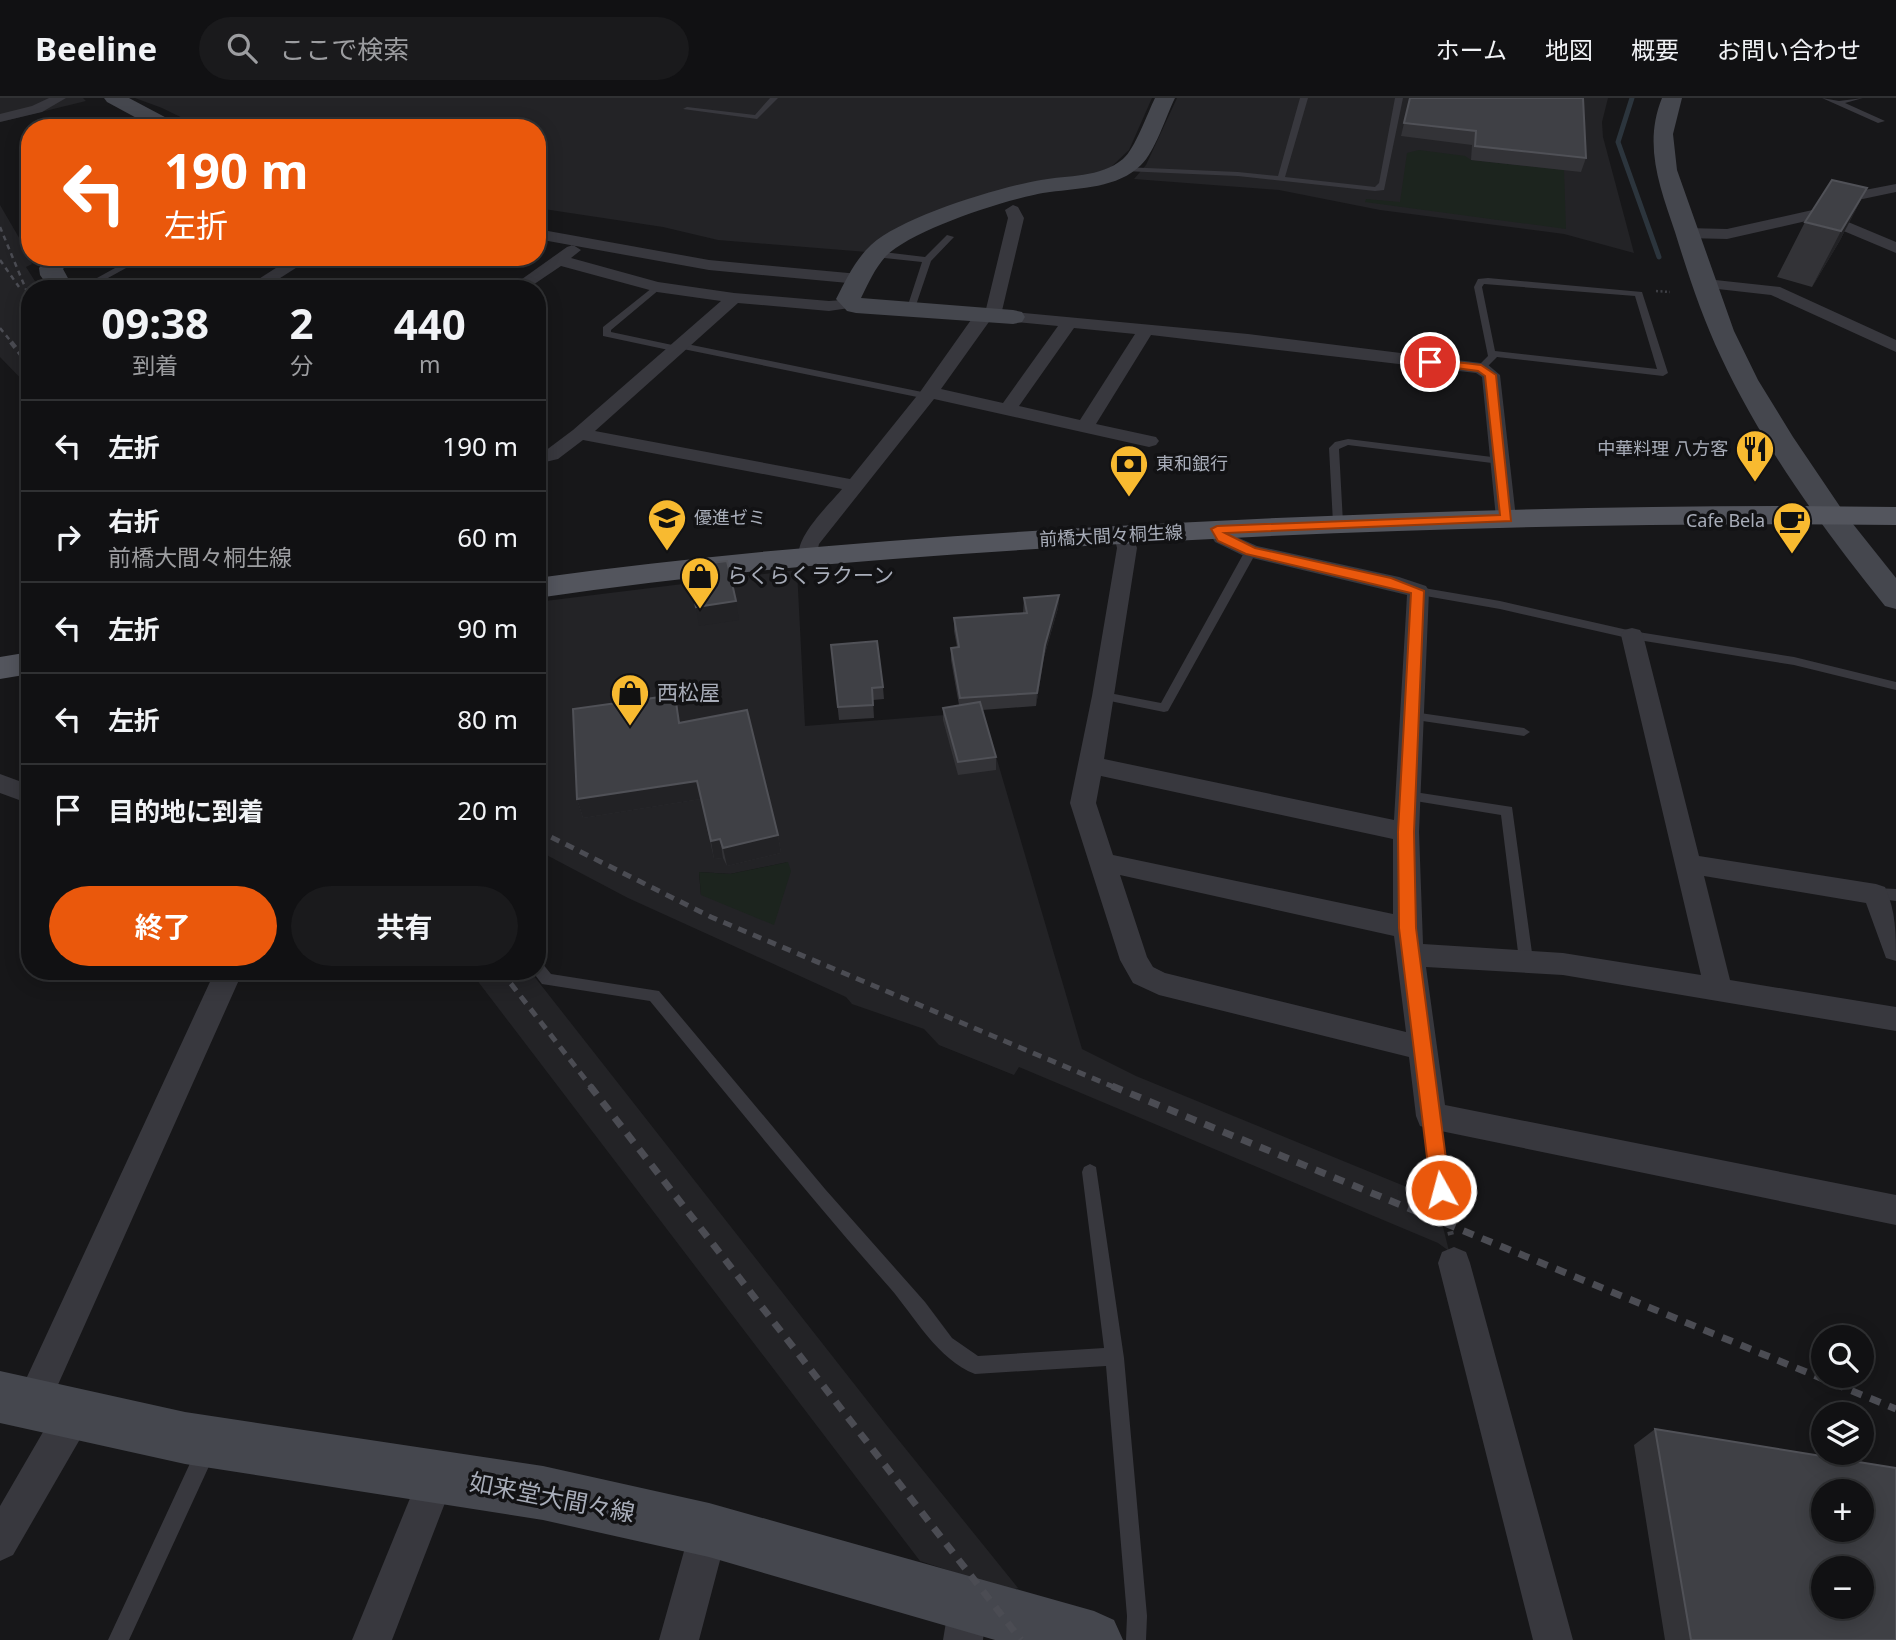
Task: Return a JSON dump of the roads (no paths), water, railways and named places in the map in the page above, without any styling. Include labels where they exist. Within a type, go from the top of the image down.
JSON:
[{"type":"main road","name":"前橋大間々桐生線","points":[[546,587],[808,556],[1217,529],[1506,518],[1896,516]]},
{"type":"main road","points":[[0,668],[21,664]]},
{"type":"street","points":[[7,98],[24,104],[48,98]]},
{"type":"street","points":[[0,118],[37,109],[59,98]]},
{"type":"street","points":[[114,98],[155,119]]},
{"type":"street","points":[[850,303],[848,299],[875,254],[897,237],[995,200],[1038,187],[1106,177],[1124,169],[1135,160],[1165,98]]},
{"type":"street","points":[[1672,98],[1666,112],[1661,144],[1666,170],[1686,233],[1725,337],[1745,380],[1828,515],[1896,599]]},
{"type":"street","points":[[1686,233],[1727,234],[1820,214],[1849,197],[1896,188]]},
{"type":"street","points":[[997,315],[1016,218],[1013,210]]},
{"type":"street","points":[[1820,214],[1896,247]]},
{"type":"street","points":[[546,235],[709,265],[859,279]]},
{"type":"street","points":[[529,280],[587,242]]},
{"type":"street","points":[[559,260],[657,287],[734,298],[829,306],[850,303],[997,315],[1068,324],[1486,360],[1492,383],[1506,518]]},
{"type":"street","points":[[266,280],[290,266]]},
{"type":"street","points":[[1706,284],[1774,290],[1896,347]]},
{"type":"street","points":[[546,455],[580,434],[734,298]]},
{"type":"street","points":[[808,556],[809,543],[928,394],[982,320],[997,315]]},
{"type":"street","points":[[1007,410],[1068,324]]},
{"type":"street","points":[[1085,427],[1145,331]]},
{"type":"street","points":[[928,394],[1149,440]]},
{"type":"street","points":[[580,434],[855,486]]},
{"type":"street","points":[[1217,529],[1222,538],[1251,551],[1391,582],[1418,591],[1406,832],[1408,942],[1432,1116],[1896,1210]]},
{"type":"street","points":[[1124,534],[1127,548],[1104,696],[1083,803],[1134,960],[1143,975],[1159,983],[1373,1037],[1421,1045]]},
{"type":"street","points":[[1632,635],[1718,989]]},
{"type":"street","points":[[1090,765],[1406,832]]},
{"type":"street","points":[[0,783],[21,791]]},
{"type":"street","points":[[1689,864],[1886,894],[1896,950]]},
{"type":"street","points":[[1103,865],[1120,865],[1408,942],[1718,989],[1896,1020]]},
{"type":"street","points":[[0,1542],[35,1405],[225,980]]},
{"type":"street","points":[[1454,1263],[1553,1640]]},
{"type":"street","name":"如来堂大間々線","points":[[35,1405],[210,1442],[543,1493],[709,1530],[966,1622],[1094,1640]]},
{"type":"street","points":[[372,1640],[437,1477]]},
{"type":"street","points":[[679,1640],[709,1530]]},
{"type":"lane","points":[[699,98],[687,109],[757,117],[774,98]]},
{"type":"lane","points":[[1281,178],[1304,98]]},
{"type":"lane","points":[[1124,169],[1281,178],[1367,189],[1381,188],[1399,98]]},
{"type":"lane","points":[[1826,98],[1881,121]]},
{"type":"lane","points":[[1838,103],[1859,98]]},
{"type":"lane","points":[[911,308],[927,260],[950,237]]},
{"type":"lane","points":[[875,254],[927,260]]},
{"type":"lane","points":[[98,280],[125,266]]},
{"type":"lane","points":[[1481,281],[1639,294],[1663,373],[1486,360],[1478,288],[1481,281]]},
{"type":"lane","points":[[657,287],[606,329],[606,334],[928,394]]},
{"type":"lane","points":[[1338,523],[1334,448],[1339,444],[1348,442],[1500,461]]},
{"type":"lane","points":[[1104,696],[1164,708],[1251,551]]},
{"type":"lane","points":[[1418,591],[1500,605],[1632,635],[1794,661],[1896,686]]},
{"type":"lane","points":[[1413,716],[1524,732]]},
{"type":"lane","points":[[1408,796],[1507,811],[1526,960]]},
{"type":"lane","points":[[546,979],[654,995],[819,1195],[919,1308],[946,1344],[975,1365],[1096,1356],[1115,1358]]},
{"type":"lane","points":[[1432,1116],[1441,1190]]},
{"type":"lane","points":[[1090,1172],[1115,1358],[1137,1616],[1136,1640]]},
{"type":"lane","points":[[118,1640],[210,1442]]},
{"type":"waterway","points":[[1632,98],[1618,142],[1659,257]]},
{"type":"railway","points":[[0,227],[22,280]]},
{"type":"railway","points":[[0,260],[19,287]]},
{"type":"railway","points":[[0,328],[13,344]]},
{"type":"railway","points":[[11,342],[21,355]]},
{"type":"railway","points":[[546,834],[711,917],[1116,1088]]},
{"type":"railway","points":[[508,980],[592,1088]]},
{"type":"railway","points":[[590,1086],[1021,1640]]},
{"type":"railway","points":[[1112,1086],[1896,1409]]},
{"type":"place","name":"中華料理 八方客","points":[[1755,483]]},
{"type":"place","name":"東和銀行","points":[[1129,498]]},
{"type":"place","name":"優進ゼミ","points":[[667,552]]},
{"type":"place","name":"Cafe Bela","points":[[1792,555]]},
{"type":"place","name":"らくらくラクーン","points":[[700,610]]},
{"type":"place","name":"西松屋","points":[[630,727]]}]
